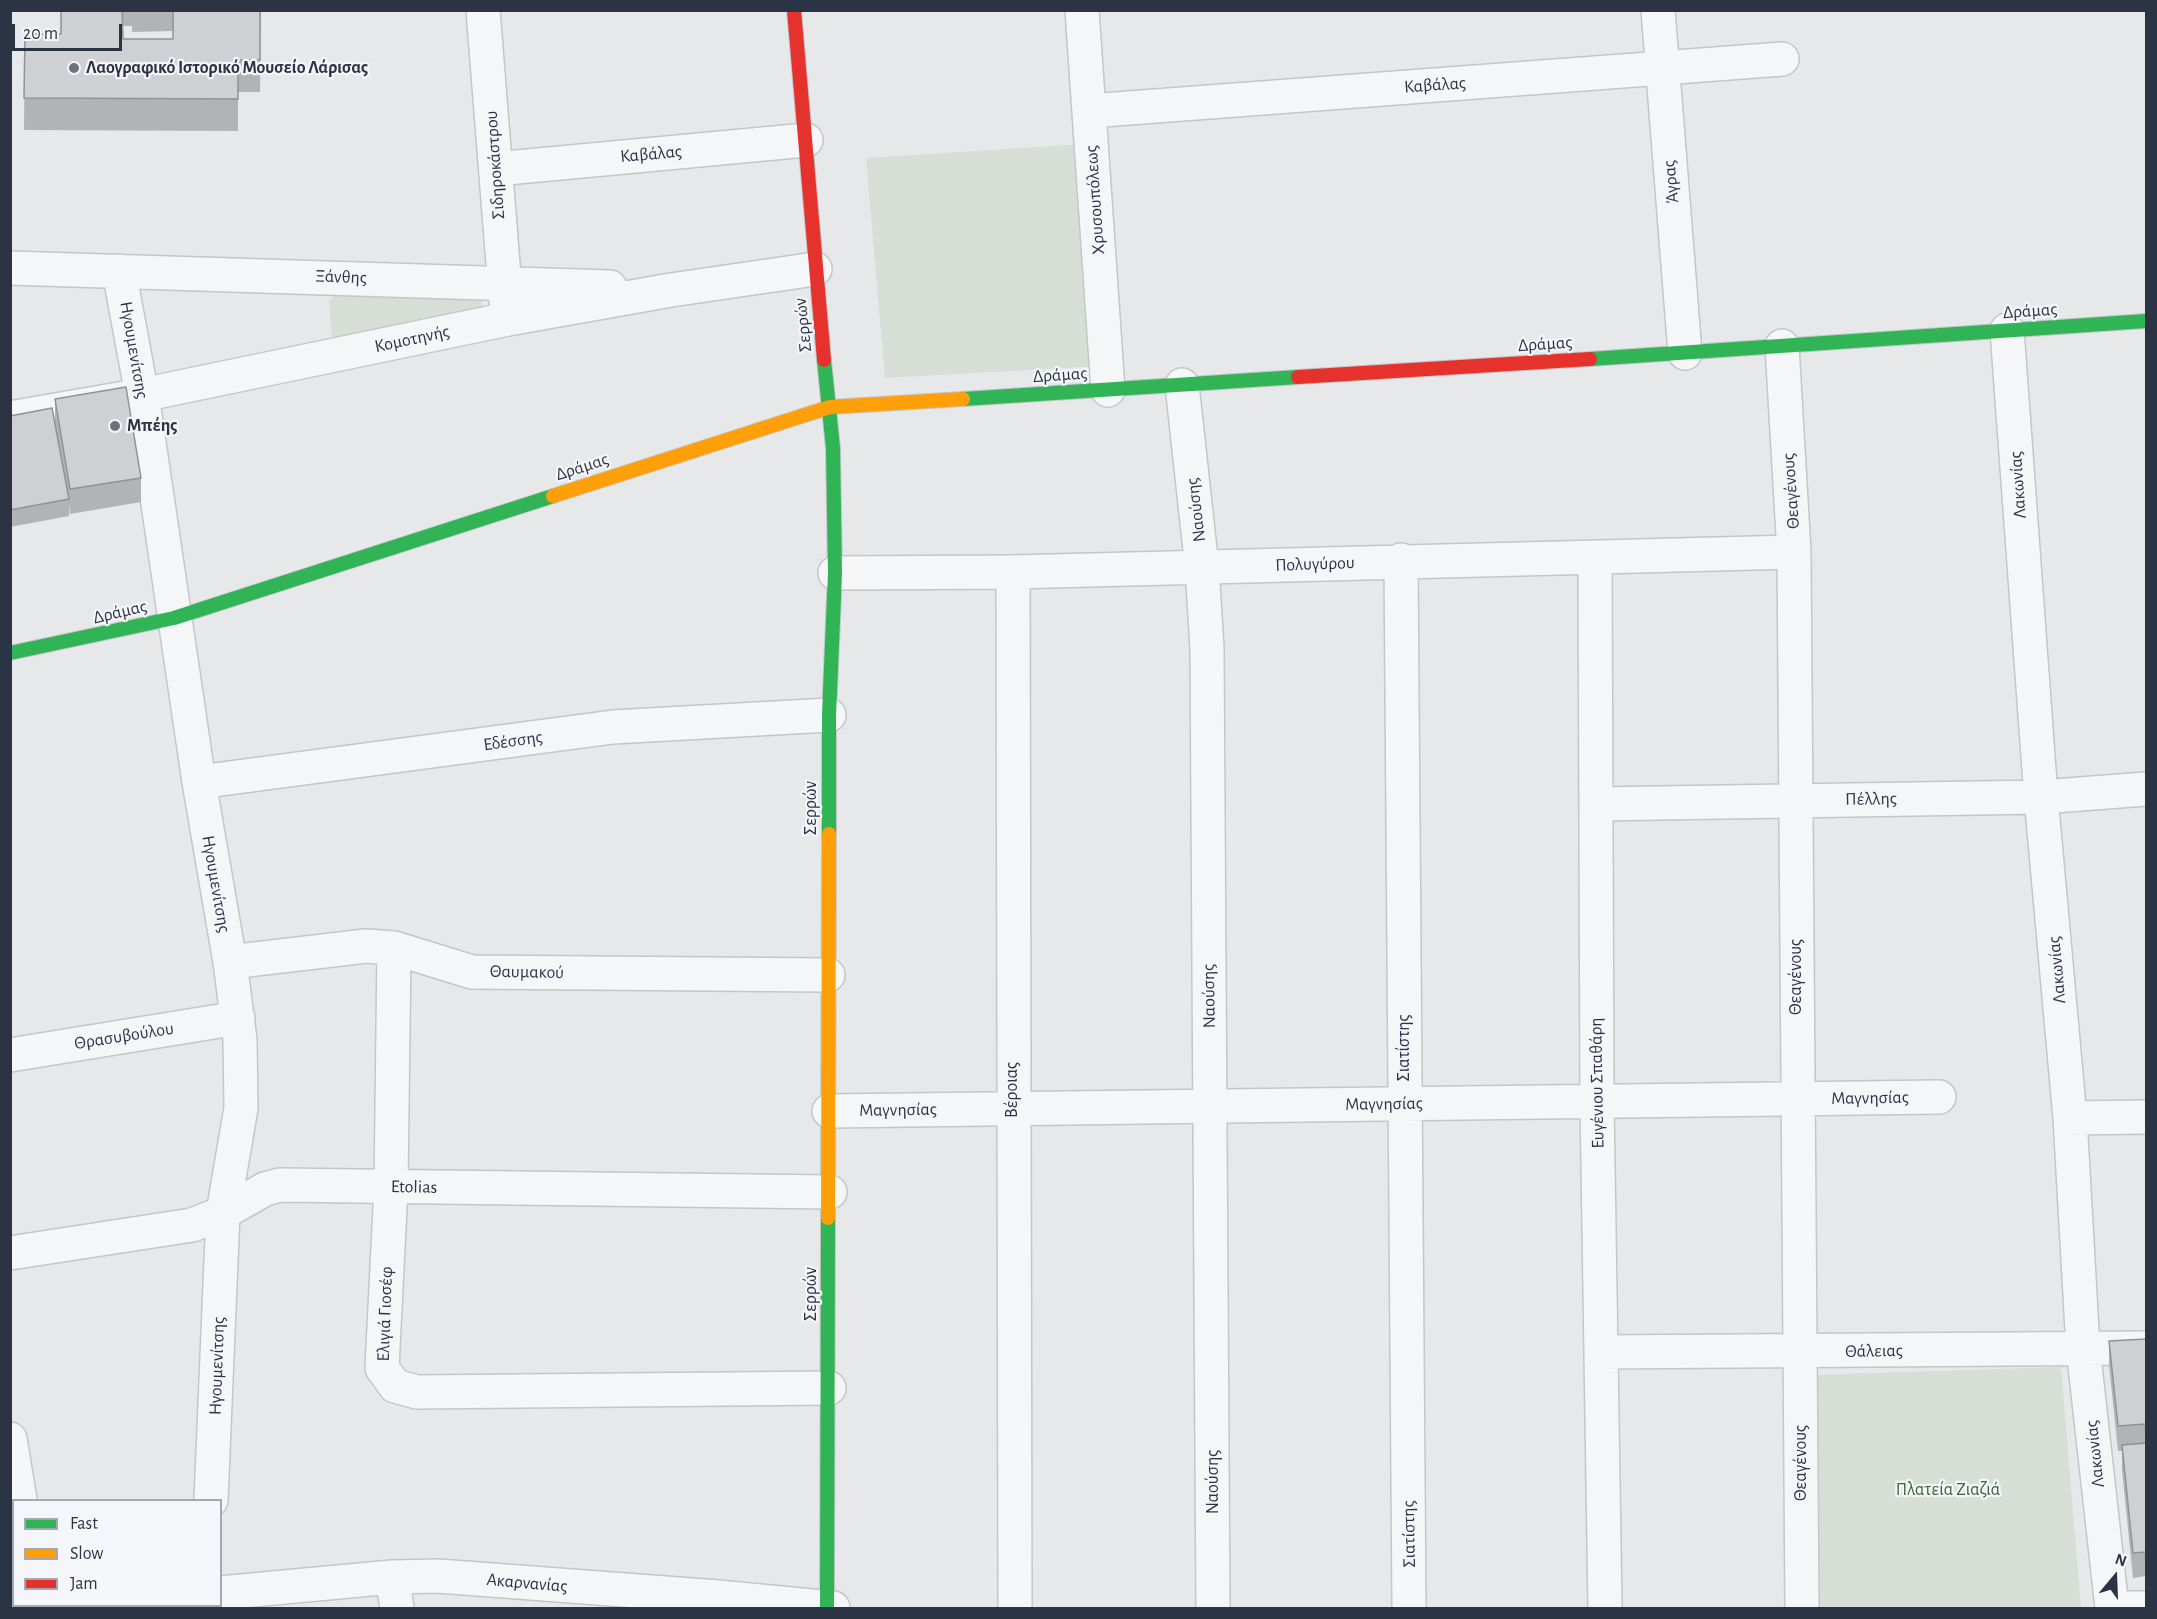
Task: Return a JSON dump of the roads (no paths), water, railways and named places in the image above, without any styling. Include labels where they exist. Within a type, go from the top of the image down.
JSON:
[{"type":"street","name":"Σιδηροκάστρου","points":[[483,10],[503,282],[508,319]]},
{"type":"street","name":"Σερρών","points":[[794,10],[815,269],[830,407],[835,573],[829,715],[830,1608]]},
{"type":"street","name":"Χρυσουπόλεως","points":[[1082,10],[1108,390]]},
{"type":"street","name":"Άγρας","points":[[1658,10],[1685,353]]},
{"type":"street","name":"Καβάλας","points":[[1089,111],[1782,59]]},
{"type":"street","name":"Καβάλας","points":[[496,168],[806,140]]},
{"type":"street","name":"Ξάνθης","points":[[10,268],[503,282],[671,290]]},
{"type":"street","name":"Κομοτηνής","points":[[10,418],[142,395],[508,319],[671,290],[815,269]]},
{"type":"street","name":"Ηγουμενίτσης","points":[[119,271],[142,395],[199,782],[238,1018],[241,1108],[223,1213],[211,1499]]},
{"type":"street","name":"Δράμας","points":[[10,653],[94,637],[174,618],[830,407],[1685,353],[2146,321]]},
{"type":"street","name":"Λακωνίας","points":[[2007,330],[2041,797],[2070,1118],[2083,1348],[2112,1608]]},
{"type":"street","name":"Θεαγένους","points":[[1782,346],[1794,552],[1797,801],[1796,1098],[1801,1352],[1802,1608]]},
{"type":"street","name":"Ναούσης","points":[[1182,385],[1203,568],[1208,648],[1213,1608]]},
{"type":"street","name":"Πολυγύρου","points":[[835,573],[1203,568],[1401,560],[1794,552]]},
{"type":"street","name":"Ευγένιου Σπαθάρη","points":[[1595,557],[1597,1101],[1605,1608]]},
{"type":"street","name":"Σιατίστης","points":[[1401,560],[1409,1608]]},
{"type":"street","name":"Βέροιας","points":[[1013,572],[1012,1109],[1015,1608]]},
{"type":"street","name":"Εδέσσης","points":[[199,782],[613,727],[829,715]]},
{"type":"street","name":"Πέλλης","points":[[1596,804],[2041,797],[2146,789]]},
{"type":"street","name":"Θαυμακού","points":[[230,962],[366,946],[394,948],[471,972],[828,975]]},
{"type":"street","name":"Ελιγιά Γιοσέφ","points":[[394,948],[391,1187],[382,1368],[394,1386],[417,1392],[829,1388]]},
{"type":"street","name":"Θρασυβούλου","points":[[10,1055],[238,1018]]},
{"type":"street","name":"Μαγνησίας","points":[[829,1111],[1940,1097]]},
{"type":"street","points":[[2070,1118],[2146,1118]]},
{"type":"street","name":"Etolias","points":[[10,1254],[177,1229],[223,1213],[265,1189],[280,1185],[830,1192]]},
{"type":"street","name":"Θάλειας","points":[[1602,1352],[2146,1348]]},
{"type":"street","points":[[11,1441],[20,1499]]},
{"type":"street","points":[[392,1577],[397,1608]]},
{"type":"street","name":"Ακαρνανίας","points":[[222,1593],[392,1577],[495,1580],[830,1608]]},
{"type":"street","points":[[2118,1608],[2146,1608]]},
{"type":"place","name":"Λαογραφικό Ιστορικό Μουσείο Λάρισας","points":[[74,68]]},
{"type":"place","name":"Μπέης","points":[[115,426]]},
{"type":"park label","name":"Πλατεία Ζιαζιά","points":[[1948,1490]]}]
